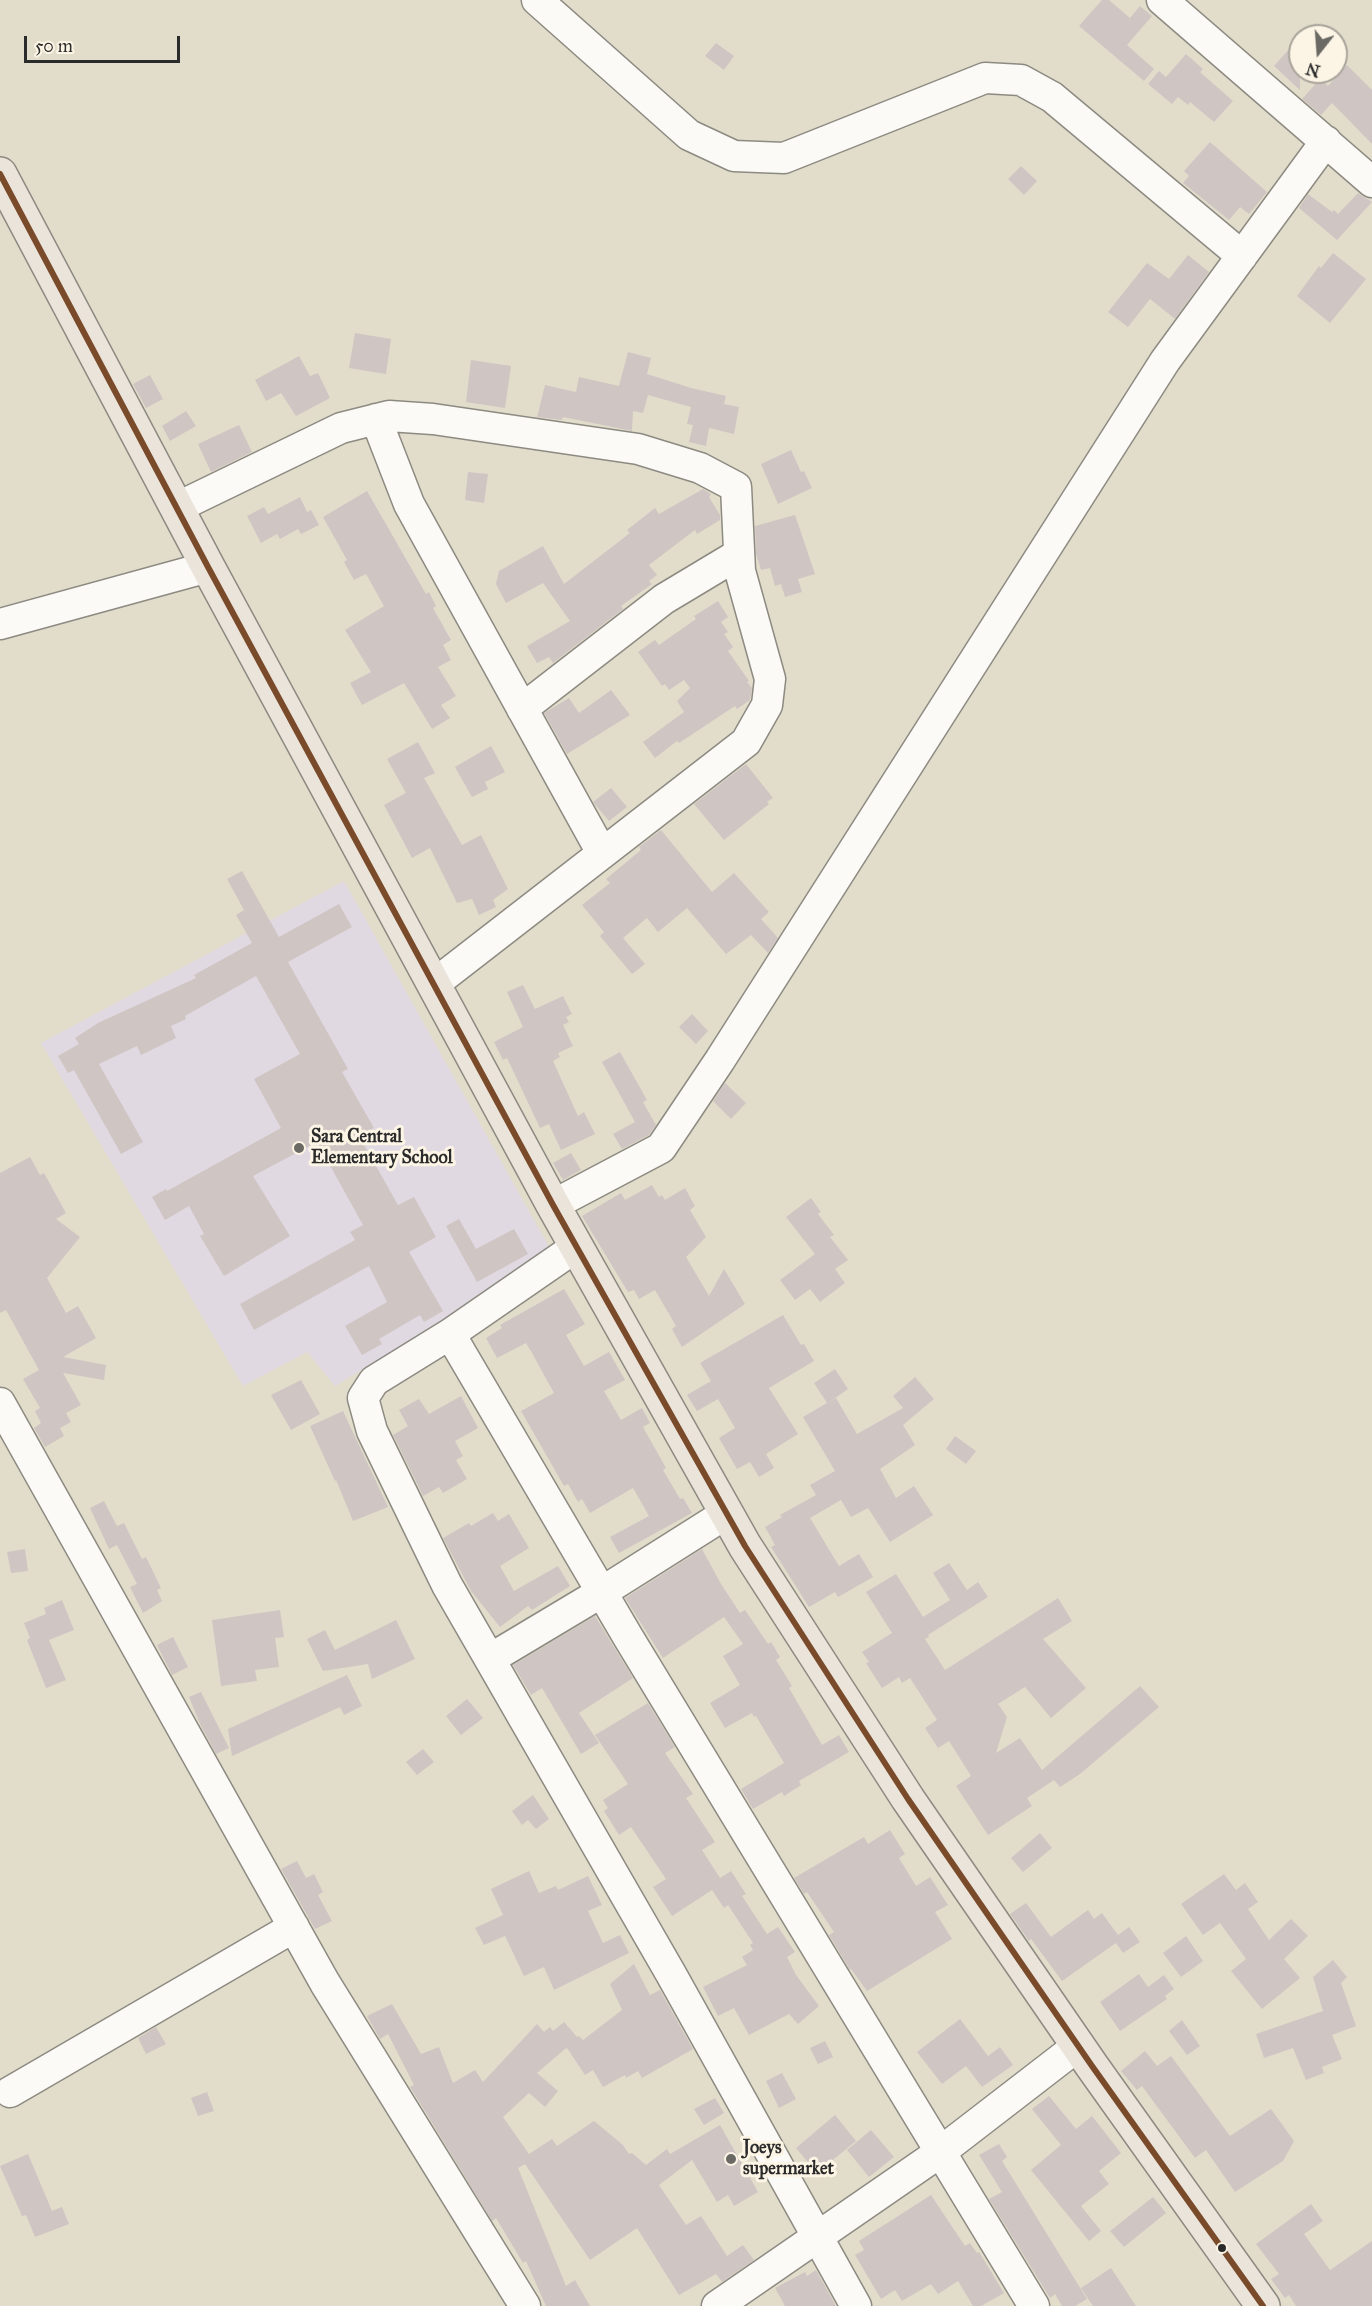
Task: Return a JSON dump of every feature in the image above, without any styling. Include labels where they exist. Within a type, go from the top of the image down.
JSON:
[{"type":"main road","points":[[0,174],[208,567],[576,1247],[746,1546],[908,1799],[1263,2306]]},
{"type":"street","points":[[537,0],[689,135],[734,156],[784,158],[985,78],[1021,80],[1052,97],[1242,256]]},
{"type":"street","points":[[1162,0],[1369,175]]},
{"type":"street","points":[[554,1206],[662,1148],[1165,361],[1326,141]]},
{"type":"street","points":[[178,507],[341,428],[389,416],[434,419],[638,449],[700,468],[736,487],[740,571],[770,679],[767,705],[746,742],[434,984]]},
{"type":"street","points":[[376,419],[409,504],[602,854]]},
{"type":"street","points":[[522,709],[664,599],[739,554]]},
{"type":"street","points":[[0,624],[208,567]]},
{"type":"street","points":[[576,1247],[450,1334],[374,1381],[363,1398],[372,1431],[447,1585],[671,1974],[816,2238],[856,2306]]},
{"type":"street","points":[[450,1334],[939,2153],[1034,2306]]},
{"type":"street","points":[[0,1403],[325,1983],[525,2306]]},
{"type":"street","points":[[490,1659],[727,1513]]},
{"type":"street","points":[[10,2092],[294,1927]]},
{"type":"street","points":[[717,2306],[939,2153],[1079,2045]]},
{"type":"shaded area","name":"Sara Central Elementary School","points":[[344,881],[553,1254],[335,1386],[307,1352],[243,1386],[41,1043]]},
{"type":"building","points":[[1102,0],[1109,0],[1130,18],[1140,6],[1152,16],[1127,45],[1154,69],[1144,81],[1079,26]]},
{"type":"building","points":[[716,43],[734,56],[724,70],[705,56]]},
{"type":"building","points":[[1288,50],[1288,79],[1274,66]]},
{"type":"building","points":[[1186,54],[1203,69],[1200,72],[1233,101],[1214,122],[1190,102],[1188,105],[1178,97],[1172,104],[1148,84],[1159,71],[1166,77]]},
{"type":"building","points":[[1348,66],[1372,90],[1372,144],[1332,103],[1321,115],[1302,99],[1316,84],[1328,86],[1330,84],[1348,84]]},
{"type":"building","points":[[1210,142],[1267,192],[1249,214],[1240,207],[1229,220],[1183,183],[1189,176],[1184,171]]},
{"type":"building","points":[[1021,166],[1037,181],[1024,195],[1008,179]]},
{"type":"building","points":[[1358,193],[1372,202],[1337,240],[1299,208],[1308,194],[1338,214]]},
{"type":"building","points":[[1333,253],[1366,279],[1330,323],[1297,296],[1319,266],[1321,268]]},
{"type":"building","points":[[1188,255],[1209,272],[1175,319],[1150,299],[1128,327],[1108,312],[1147,263],[1169,279]]},
{"type":"building","points":[[355,333],[391,339],[386,374],[349,368]]},
{"type":"building","points":[[628,352],[651,358],[647,374],[726,396],[724,404],[739,407],[734,434],[709,428],[706,446],[689,442],[693,425],[687,424],[691,407],[648,395],[643,413],[633,411],[632,431],[563,417],[562,420],[537,417],[545,385],[576,392],[579,377],[619,386]]},
{"type":"building","points":[[299,356],[310,376],[318,373],[330,398],[296,416],[281,393],[266,401],[255,380]]},
{"type":"building","points":[[471,360],[511,366],[505,408],[466,402]]},
{"type":"building","points":[[150,375],[163,399],[146,408],[133,384]]},
{"type":"building","points":[[186,411],[196,426],[170,441],[162,426]]},
{"type":"building","points":[[239,425],[252,452],[211,472],[198,444]]},
{"type":"building","points":[[791,450],[801,472],[804,471],[812,488],[778,504],[761,464]]},
{"type":"building","points":[[468,472],[488,474],[484,503],[465,500]]},
{"type":"building","points":[[703,489],[711,494],[709,497],[720,515],[720,520],[697,534],[695,530],[649,565],[657,575],[649,581],[652,584],[621,606],[623,609],[553,663],[549,657],[537,663],[527,646],[570,621],[543,583],[506,603],[496,584],[499,571],[543,546],[564,584],[630,533],[627,530],[655,508],[659,514]]},
{"type":"building","points":[[367,491],[426,594],[429,592],[436,606],[433,608],[451,640],[443,645],[451,660],[438,667],[456,696],[441,705],[450,718],[432,729],[404,683],[362,705],[350,683],[371,672],[345,630],[384,606],[366,574],[354,580],[344,562],[347,560],[323,517]]},
{"type":"building","points":[[300,497],[307,512],[311,510],[319,525],[301,534],[298,529],[280,539],[277,534],[261,543],[247,516],[264,507],[268,514]]},
{"type":"building","points":[[795,515],[815,574],[798,579],[802,592],[785,597],[781,584],[775,586],[770,568],[761,570],[756,554],[755,526]]},
{"type":"building","points":[[718,601],[728,617],[721,622],[728,632],[724,634],[733,647],[728,651],[749,681],[747,682],[752,688],[750,700],[737,709],[735,706],[679,743],[677,741],[655,758],[643,742],[684,712],[677,701],[690,688],[684,680],[669,690],[665,684],[662,686],[638,652],[655,640],[659,645],[696,619],[694,616]]},
{"type":"building","points":[[611,690],[630,715],[567,754],[544,713],[569,698],[579,713]]},
{"type":"building","points":[[418,742],[435,773],[424,778],[462,845],[481,835],[508,889],[493,900],[496,907],[479,915],[472,899],[457,903],[430,848],[412,858],[384,805],[406,793],[387,759]]},
{"type":"building","points":[[491,746],[505,772],[485,782],[488,789],[472,797],[455,767]]},
{"type":"building","points":[[746,764],[773,798],[767,802],[769,804],[724,840],[694,804]]},
{"type":"building","points":[[611,788],[627,807],[609,821],[593,802]]},
{"type":"building","points":[[661,830],[712,892],[734,873],[769,912],[761,919],[778,938],[768,953],[751,935],[726,954],[687,908],[658,932],[647,918],[623,938],[645,964],[632,974],[600,936],[604,932],[582,905],[610,883],[606,879],[641,850],[639,847]]},
{"type":"building","points":[[242,871],[279,937],[339,904],[352,927],[288,962],[348,1069],[342,1072],[374,1128],[359,1136],[398,1205],[414,1197],[436,1237],[409,1252],[443,1311],[424,1322],[420,1315],[379,1339],[382,1344],[362,1355],[345,1326],[387,1302],[369,1266],[254,1330],[240,1304],[355,1240],[350,1232],[363,1225],[317,1142],[253,1176],[290,1236],[224,1276],[200,1236],[204,1234],[189,1206],[165,1220],[152,1197],[281,1128],[254,1079],[300,1054],[256,976],[171,1026],[176,1038],[141,1055],[137,1046],[99,1064],[143,1142],[121,1154],[74,1070],[68,1073],[58,1056],[79,1044],[75,1038],[98,1023],[196,978],[194,975],[252,943],[236,915],[244,910],[227,879]]},
{"type":"building","points":[[523,985],[535,1009],[563,996],[572,1014],[566,1017],[569,1022],[563,1025],[573,1046],[558,1053],[560,1057],[553,1061],[578,1116],[584,1112],[595,1134],[561,1150],[549,1124],[540,1128],[507,1058],[503,1060],[494,1042],[523,1027],[507,992]]},
{"type":"building","points":[[692,1014],[708,1031],[696,1044],[679,1027]]},
{"type":"building","points":[[620,1052],[647,1100],[643,1102],[656,1125],[649,1135],[622,1149],[613,1134],[635,1122],[602,1062]]},
{"type":"building","points":[[725,1083],[746,1103],[731,1119],[713,1101]]},
{"type":"building","points":[[571,1153],[581,1170],[563,1180],[553,1163]]},
{"type":"building","points":[[30,1157],[40,1175],[44,1173],[66,1213],[56,1219],[80,1237],[47,1278],[66,1313],[78,1306],[96,1338],[63,1357],[106,1365],[104,1380],[63,1373],[81,1405],[66,1413],[71,1422],[60,1428],[64,1436],[45,1447],[34,1428],[41,1423],[35,1411],[40,1408],[23,1379],[39,1370],[6,1310],[0,1313],[0,1173]]},
{"type":"building","points":[[652,1185],[659,1197],[662,1195],[665,1200],[685,1188],[695,1206],[690,1210],[706,1237],[686,1257],[709,1296],[724,1269],[745,1304],[682,1347],[672,1329],[676,1326],[655,1290],[639,1299],[634,1290],[628,1292],[582,1216],[621,1193],[625,1200]]},
{"type":"building","points":[[811,1198],[821,1212],[818,1214],[834,1235],[830,1237],[848,1260],[835,1269],[845,1283],[820,1302],[810,1289],[795,1300],[780,1280],[815,1254],[786,1217]]},
{"type":"building","points":[[459,1219],[476,1249],[514,1229],[528,1254],[477,1282],[446,1226]]},
{"type":"building","points":[[564,1289],[585,1324],[566,1335],[584,1366],[609,1352],[625,1380],[604,1391],[621,1420],[642,1408],[650,1423],[643,1427],[666,1468],[663,1470],[680,1499],[683,1498],[692,1513],[619,1553],[610,1537],[649,1516],[633,1488],[590,1513],[582,1499],[578,1502],[568,1484],[564,1486],[521,1411],[554,1393],[532,1353],[526,1343],[497,1358],[486,1338],[502,1328],[500,1325]]},
{"type":"building","points":[[783,1315],[801,1345],[804,1344],[814,1361],[769,1388],[798,1434],[766,1454],[774,1468],[759,1477],[750,1462],[737,1469],[719,1438],[735,1428],[718,1399],[697,1411],[687,1395],[711,1381],[700,1363]]},
{"type":"building","points":[[835,1369],[848,1389],[828,1403],[836,1398],[857,1434],[903,1408],[893,1396],[915,1377],[934,1399],[903,1425],[915,1445],[880,1469],[896,1498],[914,1486],[933,1515],[890,1542],[868,1508],[851,1517],[841,1500],[810,1518],[839,1566],[859,1554],[873,1577],[838,1597],[835,1592],[809,1607],[771,1547],[775,1545],[765,1527],[782,1517],[780,1515],[816,1495],[810,1485],[835,1471],[803,1417],[827,1403],[814,1383]]},
{"type":"building","points":[[301,1380],[320,1414],[291,1430],[271,1395]]},
{"type":"building","points":[[461,1396],[478,1428],[455,1441],[463,1456],[456,1460],[467,1479],[443,1493],[439,1487],[423,1496],[393,1435],[408,1426],[399,1410],[419,1399],[429,1414]]},
{"type":"building","points":[[343,1411],[388,1507],[353,1521],[310,1426]]},
{"type":"building","points":[[955,1436],[976,1451],[966,1464],[946,1449]]},
{"type":"building","points":[[104,1501],[117,1526],[124,1523],[142,1559],[146,1557],[161,1588],[157,1590],[162,1601],[143,1613],[130,1587],[137,1584],[117,1545],[109,1549],[90,1508]]},
{"type":"building","points":[[493,1513],[498,1521],[509,1514],[529,1548],[500,1566],[514,1591],[558,1566],[570,1586],[532,1610],[528,1606],[500,1627],[471,1591],[443,1538]]},
{"type":"building","points":[[25,1549],[28,1571],[11,1573],[7,1552]]},
{"type":"building","points":[[702,1549],[740,1613],[745,1610],[768,1644],[771,1642],[780,1657],[776,1660],[792,1686],[789,1688],[822,1745],[839,1735],[849,1752],[799,1781],[801,1785],[784,1796],[782,1792],[753,1809],[741,1789],[784,1763],[756,1716],[754,1717],[752,1713],[725,1728],[710,1703],[740,1685],[723,1656],[743,1644],[724,1617],[663,1658],[625,1598]]},
{"type":"building","points":[[949,1563],[967,1590],[978,1582],[988,1597],[925,1639],[945,1670],[1058,1598],[1072,1621],[1043,1639],[1086,1688],[1051,1718],[1025,1687],[998,1704],[1007,1717],[996,1753],[1020,1738],[1042,1770],[1140,1686],[1159,1707],[1080,1774],[1060,1787],[1054,1780],[1027,1798],[1032,1806],[988,1835],[956,1786],[971,1776],[949,1741],[938,1748],[925,1728],[937,1720],[910,1678],[902,1683],[899,1677],[882,1688],[866,1663],[869,1662],[862,1652],[892,1633],[866,1592],[896,1574],[923,1617],[950,1600],[933,1573]]},
{"type":"building","points":[[62,1600],[74,1630],[49,1640],[66,1680],[46,1688],[27,1640],[30,1638],[24,1623],[46,1614],[44,1608]]},
{"type":"building","points":[[280,1610],[284,1637],[275,1638],[279,1667],[255,1670],[257,1681],[221,1686],[212,1620]]},
{"type":"building","points":[[595,1616],[633,1678],[579,1713],[599,1743],[581,1754],[542,1688],[531,1695],[513,1665]]},
{"type":"building","points":[[396,1620],[415,1659],[372,1679],[368,1664],[323,1671],[307,1639],[325,1630],[335,1650]]},
{"type":"building","points":[[173,1637],[188,1667],[172,1675],[157,1645]]},
{"type":"building","points":[[347,1675],[362,1706],[344,1715],[340,1707],[232,1756],[228,1729]]},
{"type":"building","points":[[201,1692],[229,1748],[216,1754],[189,1697]]},
{"type":"building","points":[[467,1699],[483,1718],[461,1735],[446,1716]]},
{"type":"building","points":[[648,1703],[675,1747],[665,1753],[693,1794],[686,1798],[715,1842],[702,1850],[720,1878],[731,1871],[746,1894],[742,1896],[767,1934],[778,1927],[795,1952],[787,1957],[796,1975],[819,2006],[798,2024],[789,2014],[749,2035],[734,2008],[718,2016],[703,1987],[747,1965],[742,1957],[753,1950],[750,1945],[753,1943],[728,1905],[724,1908],[712,1890],[672,1916],[653,1887],[666,1879],[631,1827],[619,1835],[604,1811],[608,1808],[603,1800],[628,1784],[595,1735]]},
{"type":"building","points":[[423,1749],[434,1762],[417,1775],[406,1762]]},
{"type":"building","points":[[533,1795],[549,1819],[536,1829],[528,1820],[522,1825],[512,1811]]},
{"type":"building","points":[[890,1830],[905,1854],[899,1858],[916,1886],[930,1877],[948,1905],[935,1912],[952,1939],[867,1991],[850,1970],[829,1935],[834,1932],[807,1892],[804,1894],[794,1878],[864,1837],[868,1844]]},
{"type":"building","points":[[1040,1833],[1052,1848],[1023,1872],[1011,1858]]},
{"type":"building","points":[[297,1861],[306,1878],[314,1874],[323,1892],[318,1895],[332,1921],[315,1929],[281,1869]]},
{"type":"building","points":[[529,1871],[539,1893],[556,1886],[558,1890],[588,1876],[602,1905],[588,1911],[603,1943],[620,1935],[629,1953],[554,1990],[544,1967],[524,1976],[505,1936],[484,1945],[475,1928],[503,1915],[491,1889]]},
{"type":"building","points":[[1224,1874],[1236,1890],[1245,1883],[1258,1902],[1248,1909],[1269,1940],[1291,1919],[1308,1936],[1284,1959],[1300,1978],[1262,2009],[1231,1971],[1246,1959],[1220,1923],[1203,1935],[1181,1904]]},
{"type":"building","points":[[1026,1903],[1051,1937],[1088,1910],[1094,1919],[1102,1913],[1118,1935],[1129,1927],[1140,1942],[1123,1953],[1116,1943],[1062,1981],[1010,1914]]},
{"type":"building","points":[[1186,1936],[1203,1961],[1181,1977],[1163,1953]]},
{"type":"building","points":[[1333,1960],[1347,1977],[1341,1983],[1356,2026],[1332,2035],[1342,2059],[1322,2067],[1324,2073],[1306,2080],[1293,2048],[1264,2058],[1256,2034],[1323,2011],[1313,1977]]},
{"type":"building","points":[[634,1964],[650,1995],[660,1990],[693,2049],[642,2078],[638,2071],[603,2087],[593,2070],[585,2075],[567,2048],[537,2073],[558,2091],[545,2107],[529,2093],[503,2117],[529,2154],[552,2139],[557,2146],[594,2121],[623,2145],[629,2154],[632,2153],[646,2165],[667,2149],[670,2154],[720,2125],[758,2192],[734,2206],[728,2195],[717,2202],[692,2160],[659,2185],[686,2225],[701,2216],[727,2256],[743,2245],[754,2260],[722,2282],[716,2274],[679,2295],[637,2228],[590,2260],[525,2164],[518,2168],[566,2286],[575,2280],[590,2306],[546,2306],[526,2261],[523,2263],[496,2218],[492,2221],[410,2087],[414,2085],[388,2034],[380,2039],[367,2016],[392,2004],[421,2054],[439,2047],[453,2083],[475,2070],[483,2082],[537,2024],[544,2032],[550,2027],[553,2031],[564,2022],[577,2037],[583,2040],[622,2010],[610,1984]]},
{"type":"building","points":[[1139,1974],[1148,1987],[1164,1975],[1174,1989],[1165,1996],[1167,1999],[1120,2031],[1100,2002]]},
{"type":"building","points":[[960,2019],[988,2056],[1000,2047],[1013,2065],[982,2087],[966,2066],[942,2084],[917,2052]]},
{"type":"building","points":[[1182,2020],[1200,2046],[1187,2055],[1169,2031]]},
{"type":"building","points":[[156,2027],[166,2044],[146,2054],[138,2038]]},
{"type":"building","points":[[825,2041],[833,2057],[818,2064],[810,2048]]},
{"type":"building","points":[[1145,2051],[1157,2066],[1171,2056],[1230,2136],[1271,2109],[1294,2141],[1283,2161],[1235,2192],[1206,2150],[1195,2158],[1142,2086],[1137,2090],[1121,2071]]},
{"type":"building","points":[[782,2073],[796,2099],[779,2108],[766,2081]]},
{"type":"building","points":[[207,2092],[214,2111],[198,2116],[191,2098]]},
{"type":"building","points":[[1049,2096],[1076,2129],[1092,2116],[1121,2153],[1099,2171],[1109,2184],[1081,2206],[1101,2231],[1089,2241],[1031,2170],[1061,2145],[1032,2109]]},
{"type":"building","points":[[715,2098],[724,2113],[704,2125],[694,2109]]},
{"type":"building","points":[[835,2115],[856,2141],[817,2173],[796,2148]]},
{"type":"building","points":[[871,2130],[894,2157],[869,2177],[847,2150]]},
{"type":"building","points":[[999,2144],[1007,2157],[1002,2161],[1087,2299],[1075,2306],[1062,2306],[1055,2294],[1050,2298],[989,2199],[1002,2192],[979,2155]]},
{"type":"building","points":[[28,2154],[52,2211],[62,2207],[69,2224],[35,2237],[26,2215],[22,2216],[0,2166]]},
{"type":"building","points":[[931,2195],[965,2246],[970,2243],[977,2253],[979,2252],[1004,2293],[981,2306],[973,2306],[958,2281],[938,2294],[931,2284],[902,2301],[895,2290],[881,2299],[855,2255],[864,2250],[859,2241]]},
{"type":"building","points":[[1153,2197],[1166,2213],[1124,2247],[1110,2231]]},
{"type":"building","points":[[1311,2204],[1323,2221],[1304,2234],[1330,2270],[1372,2241],[1372,2306],[1296,2306],[1289,2295],[1285,2298],[1271,2279],[1279,2274],[1256,2244]]},
{"type":"building","points":[[1111,2268],[1136,2306],[1093,2306],[1081,2288]]},
{"type":"building","points":[[816,2270],[836,2306],[785,2306],[775,2288],[805,2272],[807,2276]]},
{"type":"transit line","points":[[0,174],[208,567],[553,1205],[745,1546],[908,1799],[1092,2066],[1263,2306]]},
{"type":"place","name":"Sara Central Elementary School","points":[[299,1148]]},
{"type":"place","name":"Joeys supermarket","points":[[731,2159]]}]
